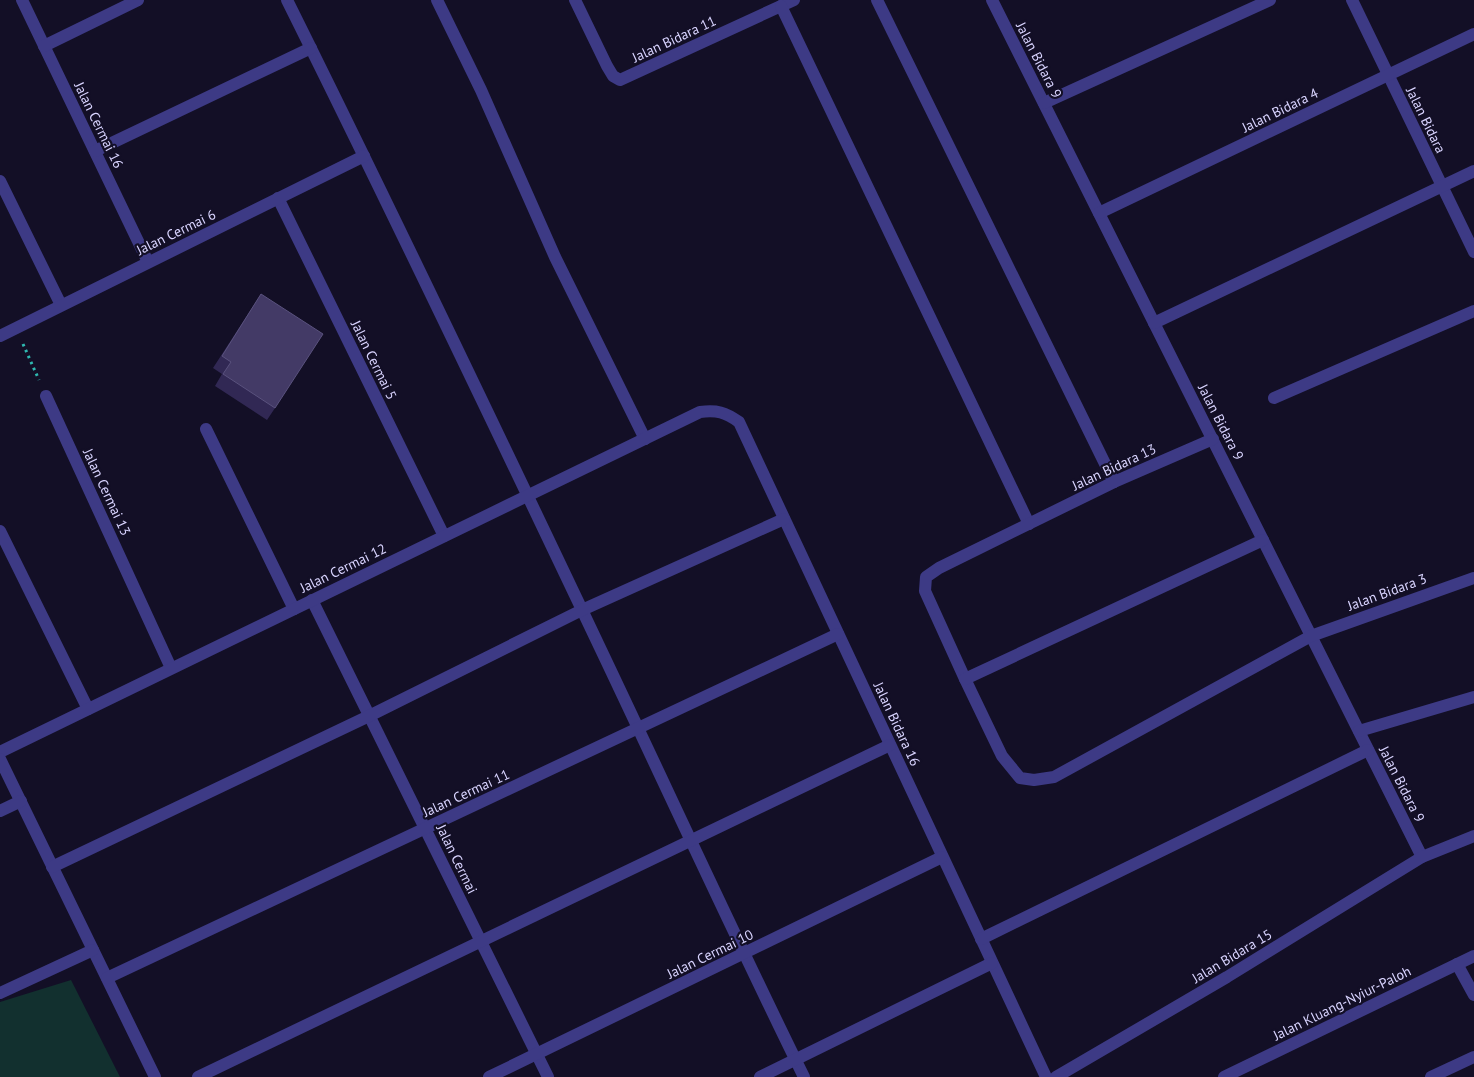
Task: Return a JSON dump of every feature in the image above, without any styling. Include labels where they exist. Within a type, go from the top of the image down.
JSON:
[{"type":"street","name":"Jalan Cermai 16","points":[[22,0],[148,262]]},
{"type":"street","points":[[44,46],[138,0]]},
{"type":"street","points":[[287,0],[582,610],[690,841],[804,1077]]},
{"type":"street","points":[[437,0],[481,90],[555,257],[645,439]]},
{"type":"street","name":"Jalan Bidara 11","points":[[574,0],[610,71],[613,76],[620,80],[794,0]]},
{"type":"street","points":[[877,0],[1114,482]]},
{"type":"street","name":"Jalan Bidara 9","points":[[992,0],[1422,858]]},
{"type":"street","points":[[1044,103],[1270,0]]},
{"type":"street","name":"Jalan Bidara","points":[[1352,0],[1474,252]]},
{"type":"street","points":[[781,6],[1029,524]]},
{"type":"street","name":"Jalan Bidara 4","points":[[1099,213],[1474,34]]},
{"type":"street","points":[[95,151],[311,48]]},
{"type":"street","name":"Jalan Cermai 6","points":[[0,336],[364,156]]},
{"type":"street","points":[[1154,323],[1474,171]]},
{"type":"street","points":[[0,181],[61,306]]},
{"type":"street","name":"Jalan Cermai 5","points":[[278,198],[444,536]]},
{"type":"street","points":[[1274,398],[1474,311]]},
{"type":"street","name":"Jalan Cermai 13","points":[[46,396],[171,668]]},
{"type":"street","name":"Jalan Cermai 12","points":[[0,752],[700,412]]},
{"type":"street","name":"Jalan Bidara 16","points":[[700,412],[726,413],[739,422],[1046,1077]]},
{"type":"street","points":[[206,429],[294,609]]},
{"type":"street","name":"Jalan Bidara 13","points":[[965,679],[925,590],[926,577],[938,568],[1114,482],[1213,440]]},
{"type":"street","points":[[52,867],[369,716],[582,610],[784,519]]},
{"type":"street","points":[[0,531],[88,709]]},
{"type":"street","points":[[965,679],[1263,540]]},
{"type":"street","name":"Jalan Bidara 3","points":[[965,679],[1002,756],[1020,778],[1034,780],[1054,777],[1311,636],[1474,578]]},
{"type":"street","name":"Jalan Cermai","points":[[312,600],[548,1077]]},
{"type":"street","name":"Jalan Cermai 11","points":[[107,978],[838,634]]},
{"type":"street","points":[[1358,731],[1474,697]]},
{"type":"street","points":[[198,1077],[890,745]]},
{"type":"street","points":[[981,939],[1368,750]]},
{"type":"street","points":[[0,759],[155,1077]]},
{"type":"street","points":[[0,811],[21,801]]},
{"type":"street","name":"Jalan Bidara 15","points":[[1056,1077],[1227,977],[1422,858],[1474,836]]},
{"type":"street","name":"Jalan Cermai 10","points":[[490,1077],[942,856]]},
{"type":"street","points":[[0,993],[93,950]]},
{"type":"street","name":"Jalan Kluang-Nyiur-Paloh","points":[[1224,1077],[1474,956]]},
{"type":"street","points":[[760,1077],[795,1058],[992,963]]},
{"type":"street","points":[[1457,964],[1474,995]]},
{"type":"street","points":[[1432,1077],[1474,1057]]},
{"type":"path","points":[[16,328],[46,396]]},
{"type":"green space","points":[[71,980],[120,1077],[0,1077],[0,1002]]},
{"type":"building","points":[[261,294],[323,334],[275,408],[223,374],[231,362],[222,356]]}]
